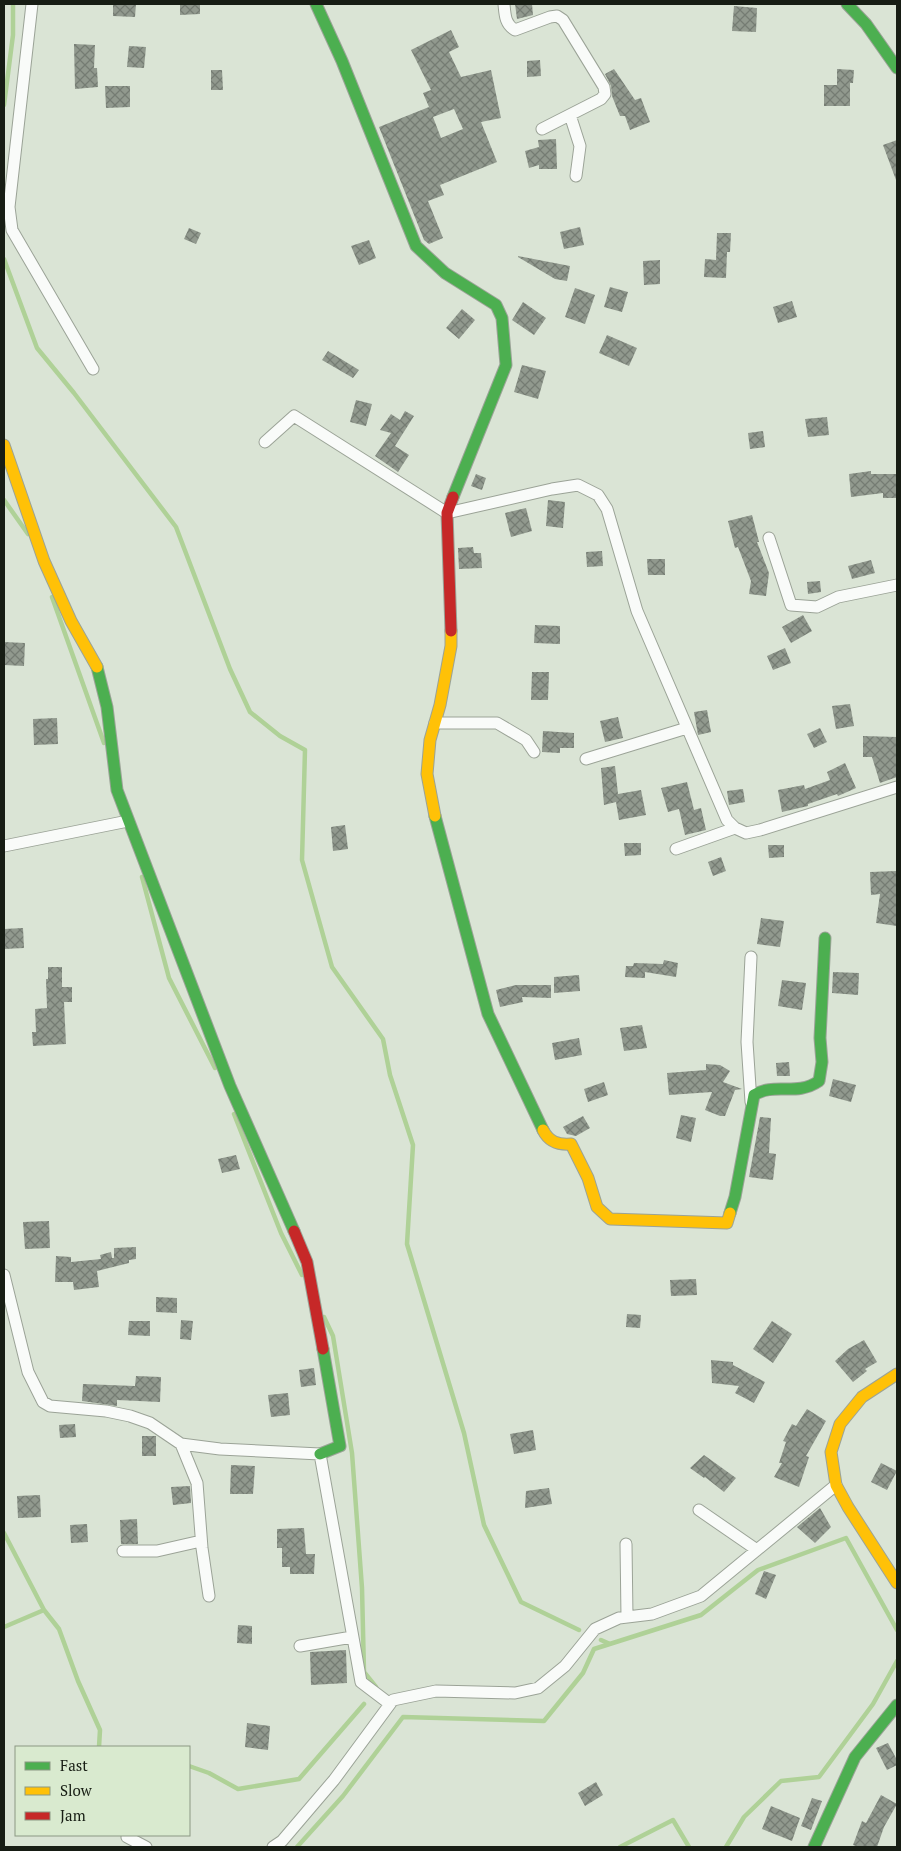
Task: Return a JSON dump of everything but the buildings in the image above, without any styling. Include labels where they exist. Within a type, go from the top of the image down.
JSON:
[{"type":"street","points":[[32,4],[9,207],[12,230],[93,369]]},
{"type":"street","points":[[316,4],[342,61],[416,246],[445,273],[496,305],[502,318],[506,365],[447,513],[452,646],[440,705],[430,740],[427,774],[433,809],[488,1014],[544,1133],[549,1140],[560,1145],[571,1144],[588,1178],[597,1207],[610,1219],[727,1224],[735,1197],[751,1102],[747,1042],[751,957]]},
{"type":"street","points":[[504,4],[506,19],[510,27],[515,30],[550,17],[557,16],[563,20],[604,87],[606,94],[604,97],[542,129]]},
{"type":"street","points":[[847,4],[866,24],[897,68]]},
{"type":"street","points":[[570,115],[580,146],[576,176]]},
{"type":"street","points":[[265,442],[294,416],[447,513],[552,489],[578,485],[598,495],[607,509],[637,610],[727,820],[735,828],[746,833],[760,830],[897,787]]},
{"type":"street","points":[[4,445],[44,561],[71,621],[97,667],[107,707],[117,790],[128,821],[230,1086],[307,1262],[340,1446],[320,1454],[220,1449],[182,1444],[150,1423],[130,1416],[106,1411],[50,1406],[43,1402],[28,1372],[4,1276]]},
{"type":"street","points":[[769,538],[791,605],[817,607],[838,597],[897,585]]},
{"type":"street","points":[[435,723],[497,724],[526,740],[534,752]]},
{"type":"street","points":[[586,759],[687,728]]},
{"type":"street","points":[[4,846],[128,821]]},
{"type":"street","points":[[676,849],[735,828]]},
{"type":"street","points":[[751,1102],[754,1095],[762,1090],[807,1090],[820,1082],[822,1062],[820,1038],[825,938]]},
{"type":"street","points":[[897,1374],[862,1397],[840,1424],[831,1452],[836,1486],[897,1583]]},
{"type":"street","points":[[182,1444],[198,1483],[202,1541],[209,1596]]},
{"type":"street","points":[[320,1454],[361,1682],[390,1704]]},
{"type":"street","points":[[273,1847],[282,1841],[334,1780],[393,1700],[436,1691],[515,1693],[538,1688],[565,1666],[595,1629],[619,1618],[652,1614],[701,1596],[836,1486]]},
{"type":"street","points":[[699,1510],[757,1550]]},
{"type":"street","points":[[123,1551],[156,1551],[202,1541]]},
{"type":"street","points":[[626,1544],[627,1617]]},
{"type":"street","points":[[300,1646],[352,1637]]},
{"type":"street","points":[[814,1847],[856,1757],[897,1705]]},
{"type":"street","points":[[127,1837],[146,1847]]},
{"type":"waterway","points":[[4,105],[13,35],[13,4]]},
{"type":"waterway","points":[[4,259],[37,348],[74,393],[176,527],[230,669],[250,712],[280,736],[305,750],[302,860],[332,967],[383,1039],[390,1075],[413,1145],[407,1244],[464,1433],[484,1525],[521,1602],[579,1630]]},
{"type":"waterway","points":[[4,500],[28,534]]},
{"type":"waterway","points":[[52,597],[104,743]]},
{"type":"waterway","points":[[142,877],[169,978],[215,1068]]},
{"type":"waterway","points":[[234,1114],[281,1233],[302,1275]]},
{"type":"waterway","points":[[324,1317],[333,1336],[352,1453],[362,1588],[364,1672],[376,1687]]},
{"type":"waterway","points":[[4,1533],[44,1610],[4,1627]]},
{"type":"waterway","points":[[297,1847],[343,1796],[403,1717],[544,1721],[583,1673],[594,1649],[701,1615],[758,1570],[846,1538],[897,1630]]},
{"type":"waterway","points":[[44,1610],[59,1629],[78,1681],[100,1730],[99,1746]]},
{"type":"waterway","points":[[601,1640],[610,1644]]},
{"type":"waterway","points":[[726,1847],[744,1817],[781,1781],[819,1777],[873,1704],[897,1661]]},
{"type":"waterway","points":[[190,1766],[209,1773],[238,1789],[299,1779],[364,1704]]},
{"type":"waterway","points":[[620,1847],[673,1820],[689,1847]]},
{"type":"traffic: fast","points":[[316,4],[342,61],[416,246],[445,273],[496,305],[502,318],[506,365],[453,497]]},
{"type":"traffic: fast","points":[[847,4],[866,24],[897,68]]},
{"type":"traffic: fast","points":[[97,667],[107,707],[117,790],[230,1086],[294,1231]]},
{"type":"traffic: fast","points":[[435,816],[488,1014],[543,1130]]},
{"type":"traffic: fast","points":[[730,1213],[735,1197],[754,1095],[762,1091],[802,1088],[819,1081],[822,1062],[820,1038],[825,938]]},
{"type":"traffic: fast","points":[[320,1454],[340,1446],[323,1349]]},
{"type":"traffic: fast","points":[[814,1847],[855,1757],[897,1705]]},
{"type":"traffic: slow","points":[[4,445],[44,561],[71,621],[97,667]]},
{"type":"traffic: slow","points":[[435,816],[427,774],[430,740],[440,705],[451,646],[451,631]]},
{"type":"traffic: slow","points":[[543,1130],[554,1142],[571,1144],[588,1178],[597,1207],[610,1219],[727,1223],[730,1213]]},
{"type":"traffic: slow","points":[[897,1374],[862,1397],[840,1424],[831,1452],[836,1485],[897,1583]]},
{"type":"traffic: jam","points":[[451,631],[447,513],[453,497]]},
{"type":"traffic: jam","points":[[294,1231],[307,1262],[323,1349]]}]
